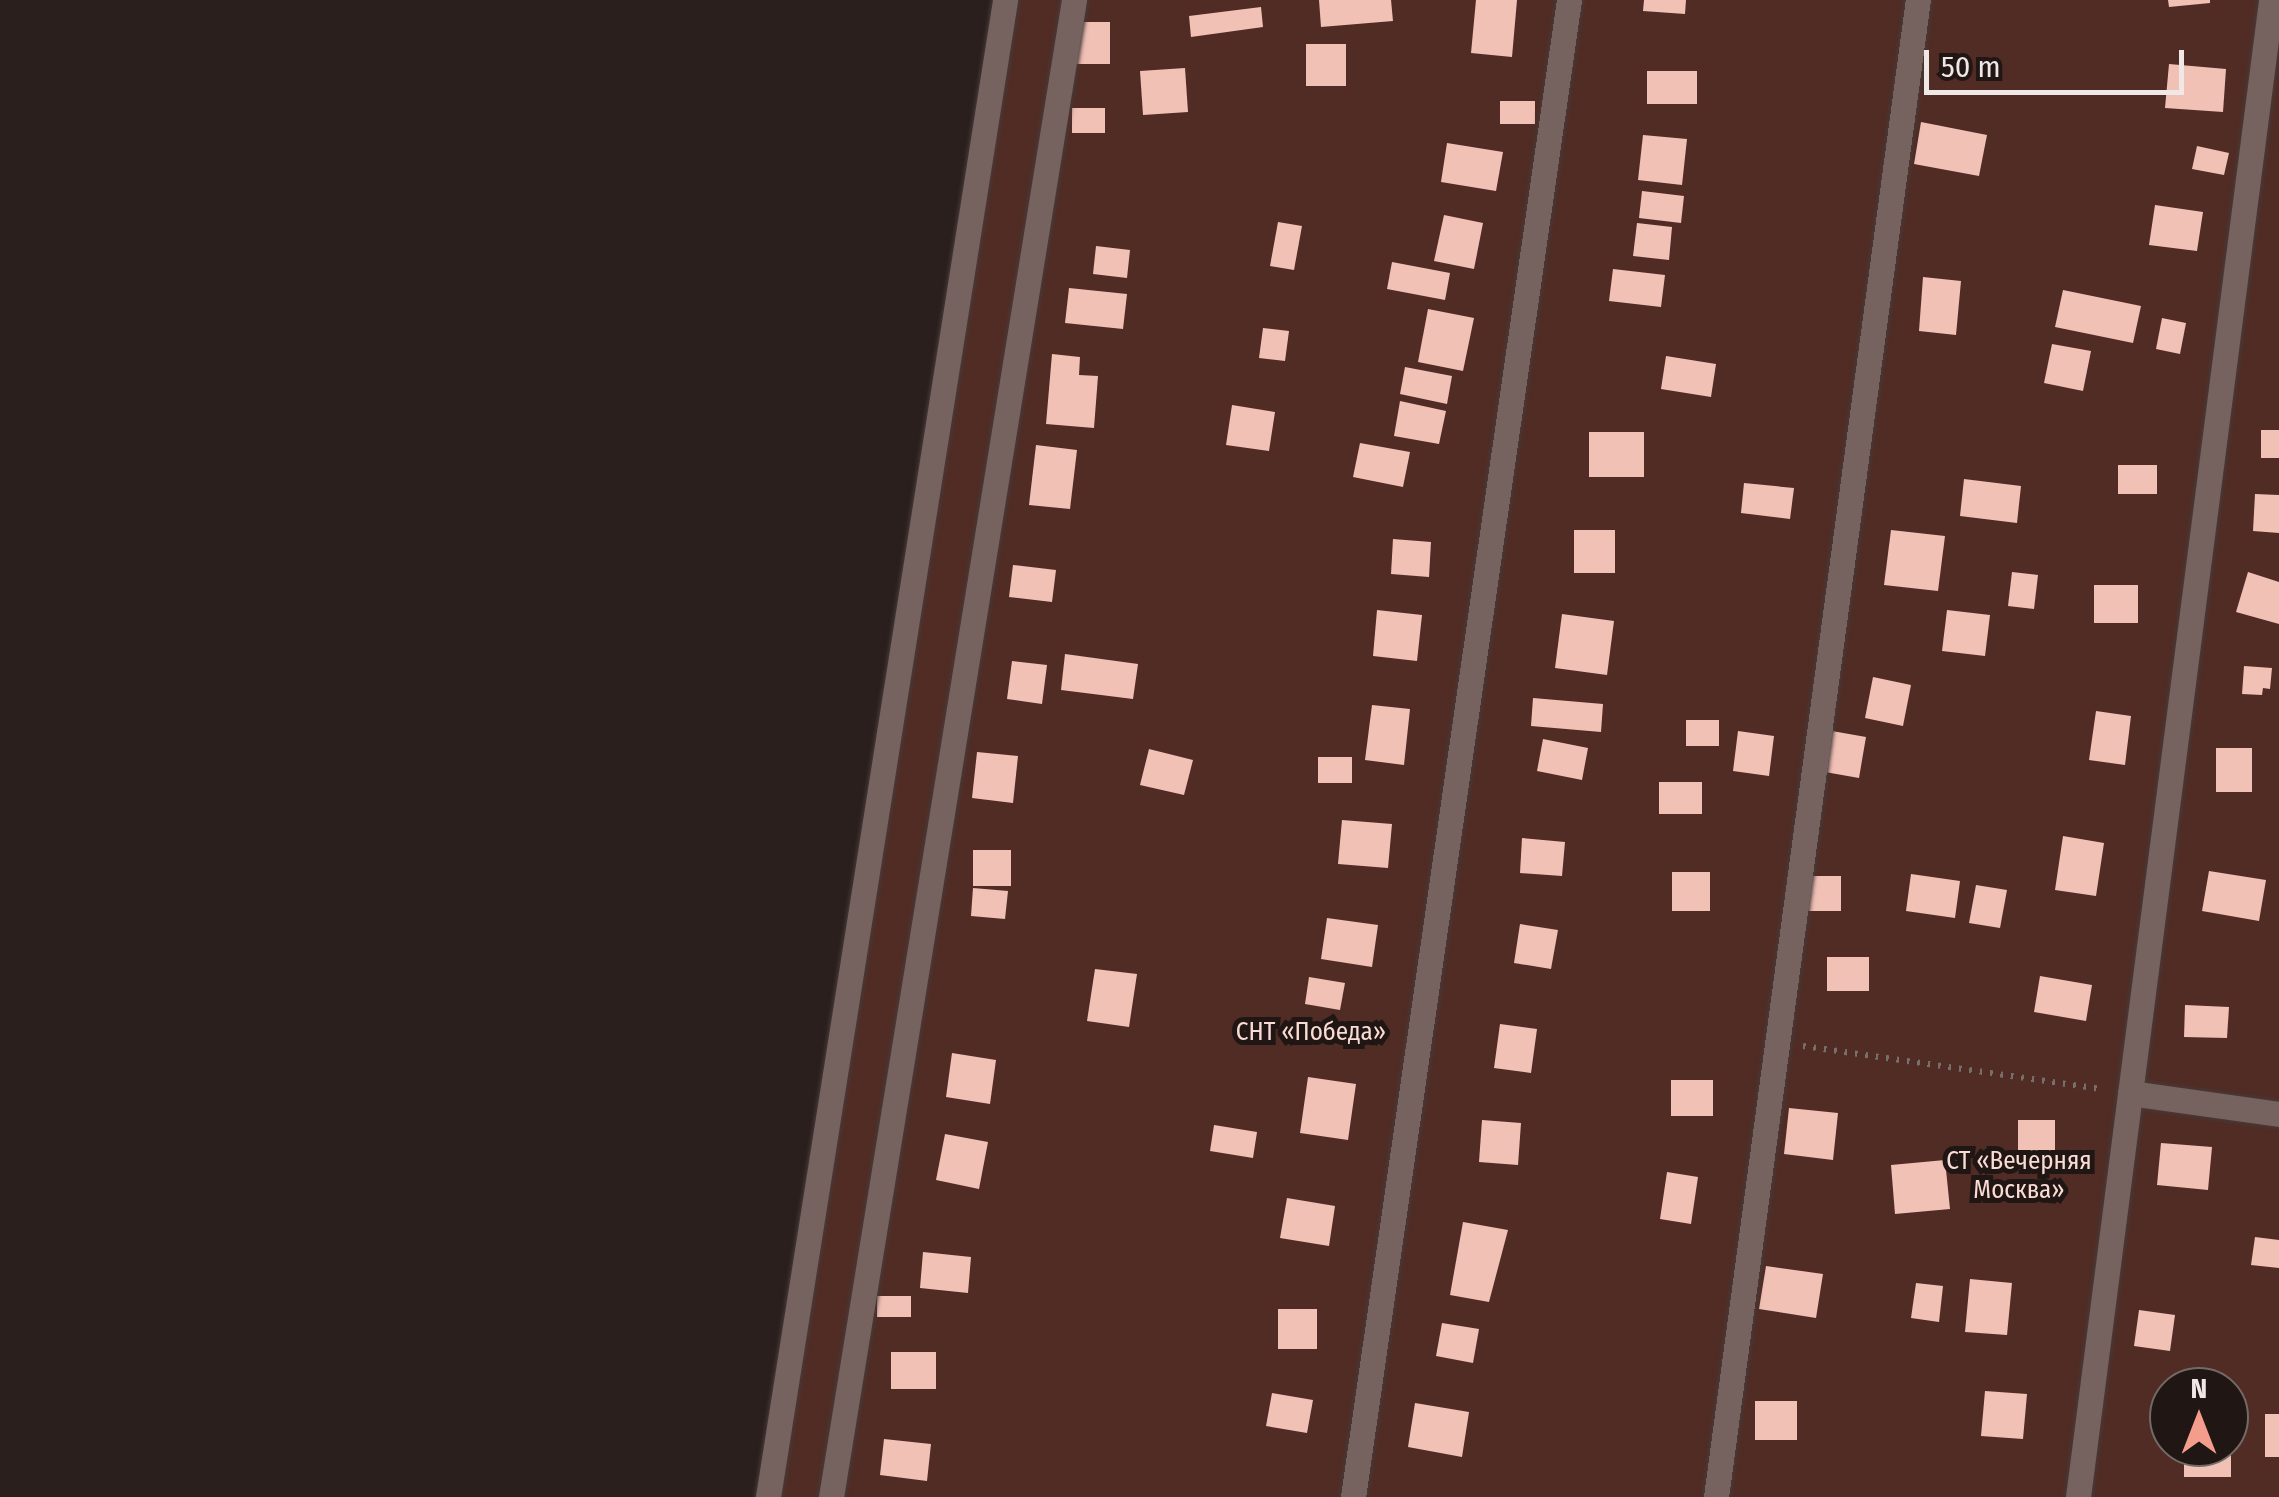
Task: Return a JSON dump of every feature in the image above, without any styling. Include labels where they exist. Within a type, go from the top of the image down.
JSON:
[{"type":"street","points":[[768,1497],[1005,0]]},
{"type":"street","points":[[831,1497],[1074,0]]},
{"type":"street","points":[[1352,1497],[1569,0]]},
{"type":"street","points":[[1716,1497],[1918,0]]},
{"type":"street","points":[[2078,1497],[2271,0]]},
{"type":"street","points":[[2130,1093],[2279,1114]]},
{"type":"path","points":[[1777,1042],[2130,1093]]},
{"type":"green space","name":"СНТ «Победа»","points":[[1005,0],[2279,0],[2279,1497],[768,1497]]},
{"type":"building","points":[[1319,0],[1391,0],[1393,21],[1321,27]]},
{"type":"building","points":[[1476,0],[1517,0],[1512,57],[1471,53]]},
{"type":"building","points":[[1644,0],[1686,0],[1685,14],[1643,11]]},
{"type":"building","points":[[2168,0],[2210,0],[2210,3],[2169,7]]},
{"type":"building","points":[[1261,7],[1263,27],[1191,37],[1189,16]]},
{"type":"building","points":[[1077,22],[1110,22],[1110,64],[1077,64]]},
{"type":"building","points":[[1306,44],[1346,44],[1346,86],[1306,86]]},
{"type":"building","points":[[2169,64],[2226,69],[2223,112],[2165,108]]},
{"type":"building","points":[[1185,68],[1188,112],[1143,115],[1140,71]]},
{"type":"building","points":[[1647,71],[1697,71],[1697,104],[1647,104]]},
{"type":"building","points":[[1500,101],[1535,101],[1535,124],[1500,124]]},
{"type":"building","points":[[1072,108],[1105,108],[1105,133],[1072,133]]},
{"type":"building","points":[[1921,122],[1987,135],[1979,176],[1914,164]]},
{"type":"building","points":[[1643,135],[1687,139],[1682,185],[1638,180]]},
{"type":"building","points":[[1447,143],[1503,152],[1496,191],[1441,182]]},
{"type":"building","points":[[2197,146],[2229,153],[2224,175],[2192,169]]},
{"type":"building","points":[[1642,191],[1684,196],[1681,223],[1639,218]]},
{"type":"building","points":[[2155,205],[2203,212],[2197,251],[2149,245]]},
{"type":"building","points":[[1444,215],[1483,223],[1474,269],[1434,261]]},
{"type":"building","points":[[1278,222],[1302,226],[1294,270],[1270,266]]},
{"type":"building","points":[[1637,223],[1672,227],[1669,260],[1633,256]]},
{"type":"building","points":[[1096,246],[1130,250],[1127,278],[1093,274]]},
{"type":"building","points":[[1392,262],[1450,273],[1445,300],[1387,289]]},
{"type":"building","points":[[1613,269],[1665,275],[1661,307],[1609,301]]},
{"type":"building","points":[[1923,277],[1961,281],[1956,335],[1919,331]]},
{"type":"building","points":[[1069,288],[1127,294],[1123,329],[1065,323]]},
{"type":"building","points":[[2063,290],[2141,306],[2133,343],[2055,327]]},
{"type":"building","points":[[1428,309],[1474,318],[1463,371],[1418,362]]},
{"type":"building","points":[[2162,318],[2186,323],[2180,354],[2156,349]]},
{"type":"building","points":[[1263,328],[1289,331],[1285,361],[1259,358]]},
{"type":"building","points":[[2052,344],[2091,351],[2083,391],[2044,383]]},
{"type":"building","points":[[1052,354],[1080,357],[1079,375],[1098,376],[1094,428],[1046,424]]},
{"type":"building","points":[[1666,356],[1716,364],[1711,397],[1661,389]]},
{"type":"building","points":[[1405,367],[1452,376],[1447,404],[1400,394]]},
{"type":"building","points":[[1400,401],[1446,411],[1439,444],[1394,436]]},
{"type":"building","points":[[1232,405],[1275,412],[1269,451],[1226,445]]},
{"type":"building","points":[[2261,430],[2279,430],[2279,458],[2261,458]]},
{"type":"building","points":[[1589,432],[1644,432],[1644,477],[1589,477]]},
{"type":"building","points":[[1360,443],[1410,452],[1403,487],[1353,477]]},
{"type":"building","points":[[1036,445],[1077,450],[1070,509],[1029,505]]},
{"type":"building","points":[[2118,465],[2157,465],[2157,494],[2118,494]]},
{"type":"building","points":[[1964,479],[2021,486],[2017,523],[1960,516]]},
{"type":"building","points":[[1744,483],[1794,488],[1790,519],[1741,513]]},
{"type":"building","points":[[2255,494],[2279,495],[2279,533],[2253,531]]},
{"type":"building","points":[[1574,530],[1615,530],[1615,573],[1574,573]]},
{"type":"building","points":[[1891,530],[1945,536],[1938,591],[1884,585]]},
{"type":"building","points":[[1393,539],[1431,542],[1429,577],[1391,574]]},
{"type":"building","points":[[1013,565],[1056,570],[1052,602],[1009,597]]},
{"type":"building","points":[[2012,572],[2038,575],[2034,609],[2008,606]]},
{"type":"building","points":[[2248,572],[2279,582],[2279,624],[2236,612]]},
{"type":"building","points":[[2094,585],[2138,585],[2138,623],[2094,623]]},
{"type":"building","points":[[1377,610],[1422,615],[1417,661],[1373,656]]},
{"type":"building","points":[[1947,610],[1990,615],[1985,656],[1942,651]]},
{"type":"building","points":[[1562,614],[1614,621],[1607,675],[1555,668]]},
{"type":"building","points":[[1065,654],[1138,664],[1133,699],[1061,690]]},
{"type":"building","points":[[1012,661],[1047,665],[1042,704],[1007,699]]},
{"type":"building","points":[[2244,666],[2272,668],[2270,689],[2263,688],[2262,695],[2242,694]]},
{"type":"building","points":[[1873,677],[1911,685],[1903,726],[1865,718]]},
{"type":"building","points":[[1533,698],[1603,704],[1601,732],[1531,726]]},
{"type":"building","points":[[1372,705],[1410,709],[1404,765],[1365,760]]},
{"type":"building","points":[[2096,711],[2131,716],[2125,765],[2089,760]]},
{"type":"building","points":[[1686,720],[1719,720],[1719,746],[1686,746]]},
{"type":"building","points":[[1738,731],[1774,736],[1769,776],[1733,771]]},
{"type":"building","points":[[1832,731],[1866,737],[1859,778],[1825,772]]},
{"type":"building","points":[[1543,739],[1588,748],[1582,780],[1537,771]]},
{"type":"building","points":[[2216,748],[2252,748],[2252,792],[2216,792]]},
{"type":"building","points":[[1149,749],[1193,760],[1184,795],[1140,785]]},
{"type":"building","points":[[977,752],[1018,756],[1013,803],[972,798]]},
{"type":"building","points":[[1318,757],[1352,757],[1352,783],[1318,783]]},
{"type":"building","points":[[1659,782],[1702,782],[1702,814],[1659,814]]},
{"type":"building","points":[[1342,820],[1392,824],[1388,868],[1338,864]]},
{"type":"building","points":[[2063,836],[2104,843],[2096,896],[2055,890]]},
{"type":"building","points":[[1522,838],[1565,842],[1562,876],[1520,873]]},
{"type":"building","points":[[973,850],[1011,850],[1011,886],[973,886]]},
{"type":"building","points":[[2209,871],[2266,880],[2259,921],[2202,911]]},
{"type":"building","points":[[1672,872],[1710,872],[1710,911],[1672,911]]},
{"type":"building","points":[[1911,874],[1960,881],[1955,918],[1906,911]]},
{"type":"building","points":[[1808,876],[1841,876],[1841,911],[1808,911]]},
{"type":"building","points":[[1976,885],[2007,890],[2000,928],[1969,923]]},
{"type":"building","points":[[973,888],[1008,891],[1005,919],[971,916]]},
{"type":"building","points":[[1327,918],[1378,925],[1372,967],[1321,959]]},
{"type":"building","points":[[1520,924],[1558,930],[1551,969],[1514,963]]},
{"type":"building","points":[[1827,957],[1869,957],[1869,991],[1827,991]]},
{"type":"building","points":[[1095,969],[1137,974],[1129,1027],[1087,1021]]},
{"type":"building","points":[[2040,976],[2092,985],[2086,1021],[2034,1012]]},
{"type":"building","points":[[1309,977],[1345,983],[1340,1010],[1305,1004]]},
{"type":"building","points":[[2185,1005],[2229,1007],[2227,1038],[2184,1037]]},
{"type":"building","points":[[1500,1024],[1537,1029],[1531,1073],[1494,1068]]},
{"type":"building","points":[[952,1053],[996,1060],[990,1104],[946,1097]]},
{"type":"building","points":[[1308,1077],[1356,1084],[1348,1140],[1300,1133]]},
{"type":"building","points":[[1671,1080],[1713,1080],[1713,1116],[1671,1116]]},
{"type":"building","points":[[1789,1108],[1838,1113],[1833,1160],[1784,1154]]},
{"type":"building","points":[[1482,1120],[1521,1123],[1518,1165],[1479,1162]]},
{"type":"building","points":[[2018,1120],[2055,1120],[2055,1170],[2018,1170]]},
{"type":"building","points":[[1214,1125],[1257,1132],[1253,1158],[1210,1151]]},
{"type":"building","points":[[945,1134],[988,1142],[979,1189],[936,1180]]},
{"type":"building","points":[[2161,1143],[2212,1147],[2208,1190],[2157,1185]]},
{"type":"building","points":[[1945,1160],[1950,1209],[1895,1214],[1891,1165]]},
{"type":"building","points":[[1667,1172],[1698,1177],[1691,1224],[1660,1219]]},
{"type":"building","points":[[1287,1198],[1335,1206],[1329,1246],[1280,1238]]},
{"type":"building","points":[[1463,1222],[1508,1230],[1489,1302],[1450,1295]]},
{"type":"building","points":[[2255,1237],[2279,1240],[2279,1268],[2251,1265]]},
{"type":"building","points":[[923,1252],[971,1257],[968,1293],[920,1288]]},
{"type":"building","points":[[1766,1266],[1823,1274],[1816,1318],[1759,1309]]},
{"type":"building","points":[[1970,1279],[2012,1283],[2007,1335],[1965,1332]]},
{"type":"building","points":[[1916,1283],[1943,1286],[1939,1322],[1911,1318]]},
{"type":"building","points":[[877,1296],[911,1296],[911,1317],[877,1317]]},
{"type":"building","points":[[1278,1309],[1317,1309],[1317,1349],[1278,1349]]},
{"type":"building","points":[[2139,1310],[2175,1315],[2170,1351],[2134,1346]]},
{"type":"building","points":[[1442,1323],[1479,1329],[1473,1363],[1436,1356]]},
{"type":"building","points":[[891,1352],[936,1352],[936,1389],[891,1389]]},
{"type":"building","points":[[1985,1391],[2027,1394],[2023,1439],[1981,1436]]},
{"type":"building","points":[[1272,1393],[1313,1400],[1307,1433],[1266,1426]]},
{"type":"building","points":[[1755,1401],[1797,1401],[1797,1440],[1755,1440]]},
{"type":"building","points":[[1415,1403],[1469,1412],[1462,1457],[1408,1447]]},
{"type":"building","points":[[2265,1414],[2279,1414],[2279,1457],[2265,1457]]},
{"type":"building","points":[[884,1439],[931,1444],[927,1481],[880,1475]]},
{"type":"building","points":[[2184,1467],[2231,1467],[2231,1477],[2184,1477]]},
{"type":"park label","name":"СТ «Вечерняя Москва»","points":[[2019,1176]]}]
